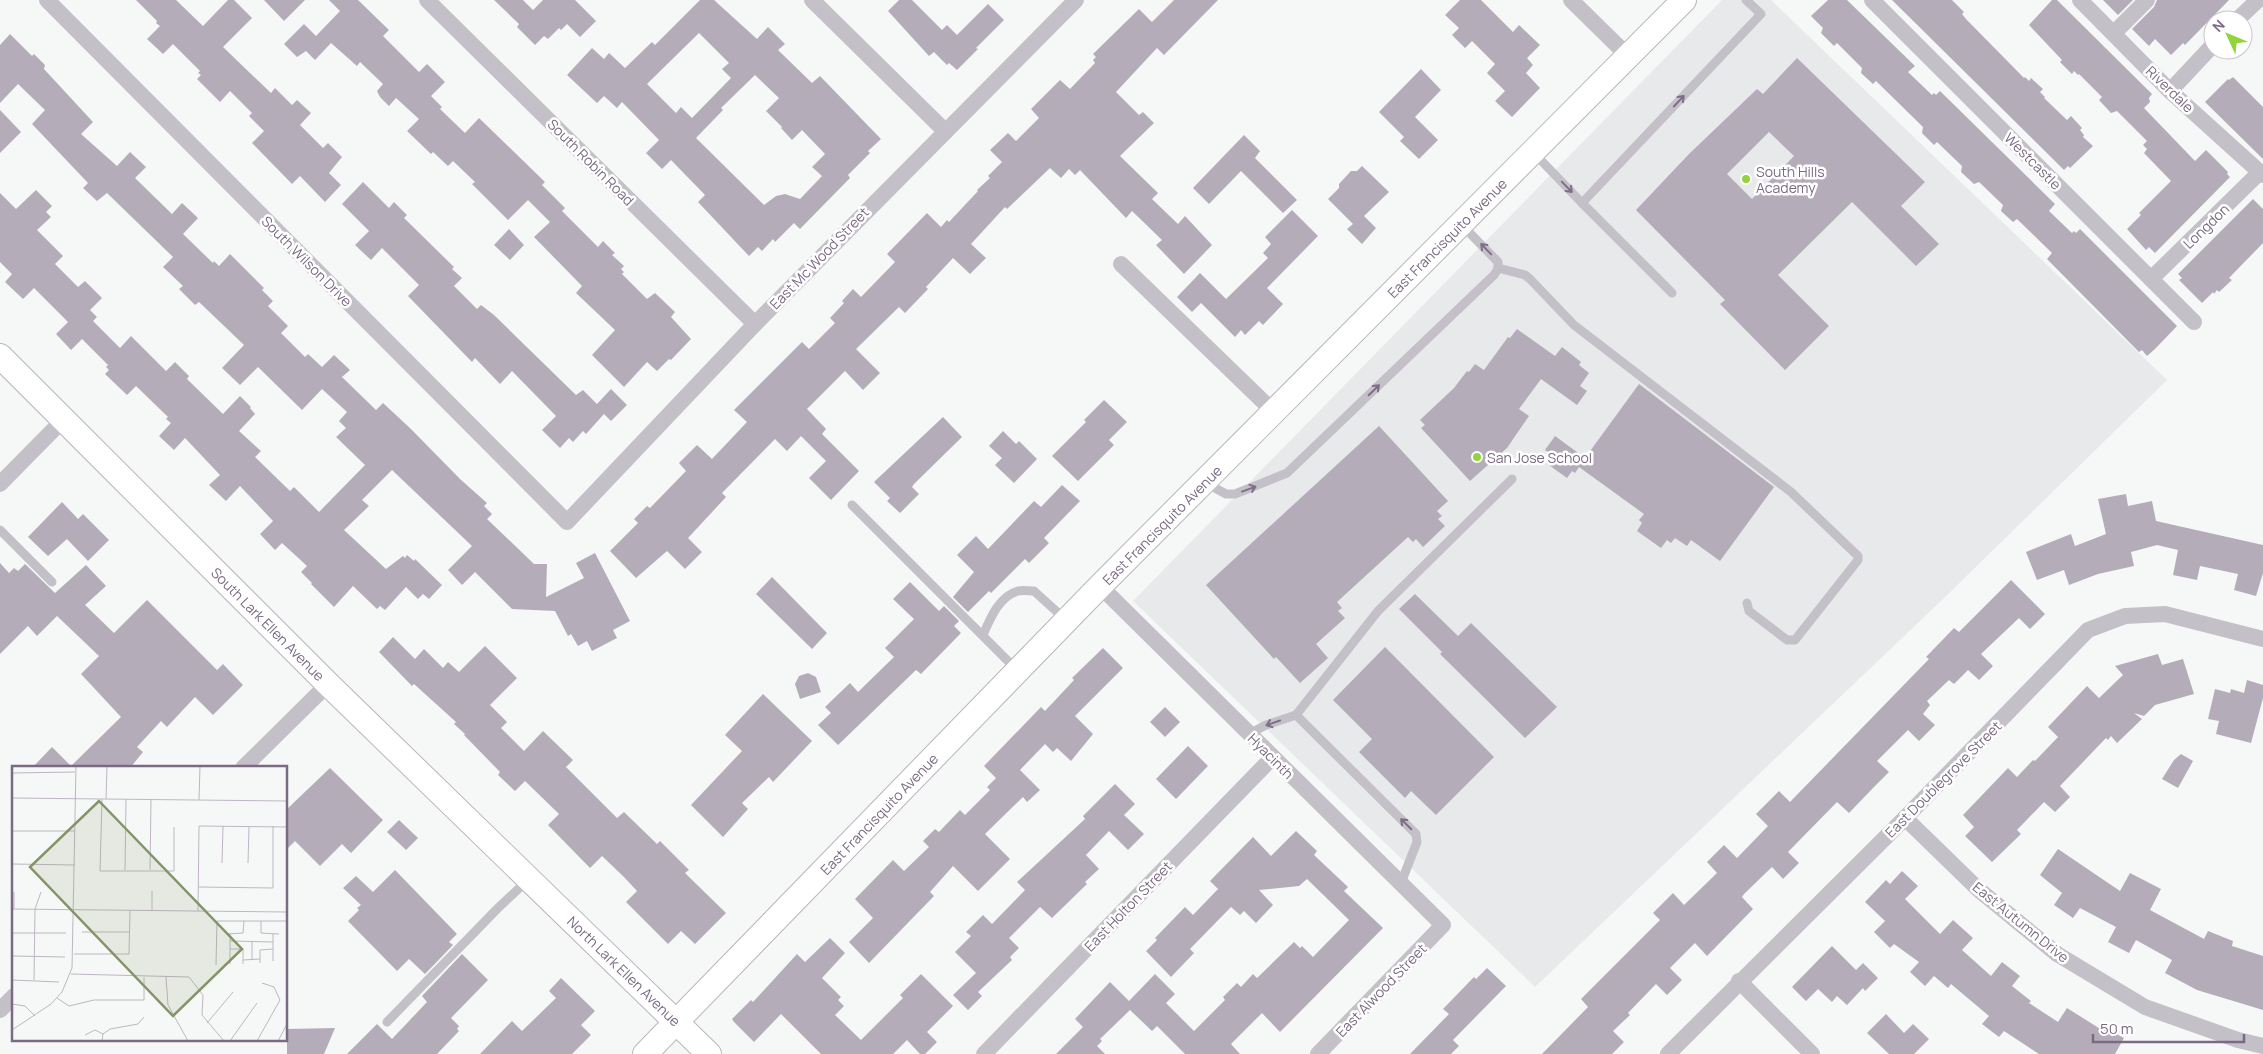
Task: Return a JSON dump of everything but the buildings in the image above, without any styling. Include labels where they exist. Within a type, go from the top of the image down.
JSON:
[{"type":"street","name":"South Wilson Drive","points":[[47,0],[567,522]]},
{"type":"street","name":"South Robin Road","points":[[427,0],[755,324]]},
{"type":"street","points":[[812,0],[944,131]]},
{"type":"street","name":"East Mc Wood Street","points":[[567,522],[755,324],[944,131],[1076,0]]},
{"type":"street","points":[[1571,0],[1628,56]]},
{"type":"street","name":"East Francisquito Avenue","points":[[645,1054],[1100,586],[1684,0]]},
{"type":"street","name":"Westcastle","points":[[1872,0],[2194,322]]},
{"type":"street","name":"Riverdale","points":[[2080,0],[2170,91],[2261,174]]},
{"type":"street","points":[[2114,33],[2147,0]]},
{"type":"street","points":[[2248,10],[2258,0]]},
{"type":"street","points":[[2170,91],[2203,56]]},
{"type":"street","name":"Longdon","points":[[2151,279],[2261,174]]},
{"type":"street","points":[[1121,264],[1274,412]]},
{"type":"street","name":"South Lark Ellen Avenue","points":[[0,356],[328,684],[534,884]]},
{"type":"street","points":[[0,484],[64,419]]},
{"type":"street","name":"Hyacinth","points":[[1100,586],[1443,925]]},
{"type":"street","name":"East Doublegrove Street","points":[[1668,1054],[1739,981],[1905,818],[2088,630],[2125,616],[2165,614],[2263,639]]},
{"type":"street","points":[[245,766],[328,684]]},
{"type":"street","name":"East Holton Street","points":[[984,1054],[1272,758]]},
{"type":"street","name":"East Autumn Drive","points":[[1905,818],[1979,890],[2057,954],[2145,1006],[2238,1040],[2263,1046]]},
{"type":"street","name":"North Lark Ellen Avenue","points":[[534,884],[709,1054]]},
{"type":"street","name":"East Alwood Street","points":[[1318,1054],[1443,925]]},
{"type":"street","points":[[1739,981],[1812,1054]]},
{"type":"street","points":[[0,1010],[12,998]]},
{"type":"lane","points":[[1582,203],[1761,14],[1746,0]]},
{"type":"lane","points":[[1533,152],[1672,293]]},
{"type":"lane","points":[[1204,482],[1226,494],[1235,494],[1287,473],[1494,275],[1498,268],[1498,262],[1461,224]]},
{"type":"lane","points":[[1498,268],[1525,275],[1574,325],[1791,492],[1858,556],[1858,560],[1795,640],[1787,640],[1749,611],[1747,603]]},
{"type":"lane","points":[[1249,734],[1266,725],[1296,715],[1378,610],[1512,479]]},
{"type":"lane","points":[[852,504],[1018,671]]},
{"type":"lane","points":[[0,530],[52,582]]},
{"type":"lane","points":[[983,635],[992,615],[1002,601],[1017,591],[1034,591],[1067,621]]},
{"type":"lane","points":[[1296,715],[1416,834],[1417,842],[1401,883]]},
{"type":"lane","points":[[387,1022],[498,908],[534,884]]},
{"type":"shaded area","points":[[1722,0],[1771,0],[2167,380],[1940,602],[1535,987],[1133,601]]},
{"type":"place","name":"South Hills Academy","points":[[1746,179]]},
{"type":"place","name":"San Jose School","points":[[1477,457]]}]
